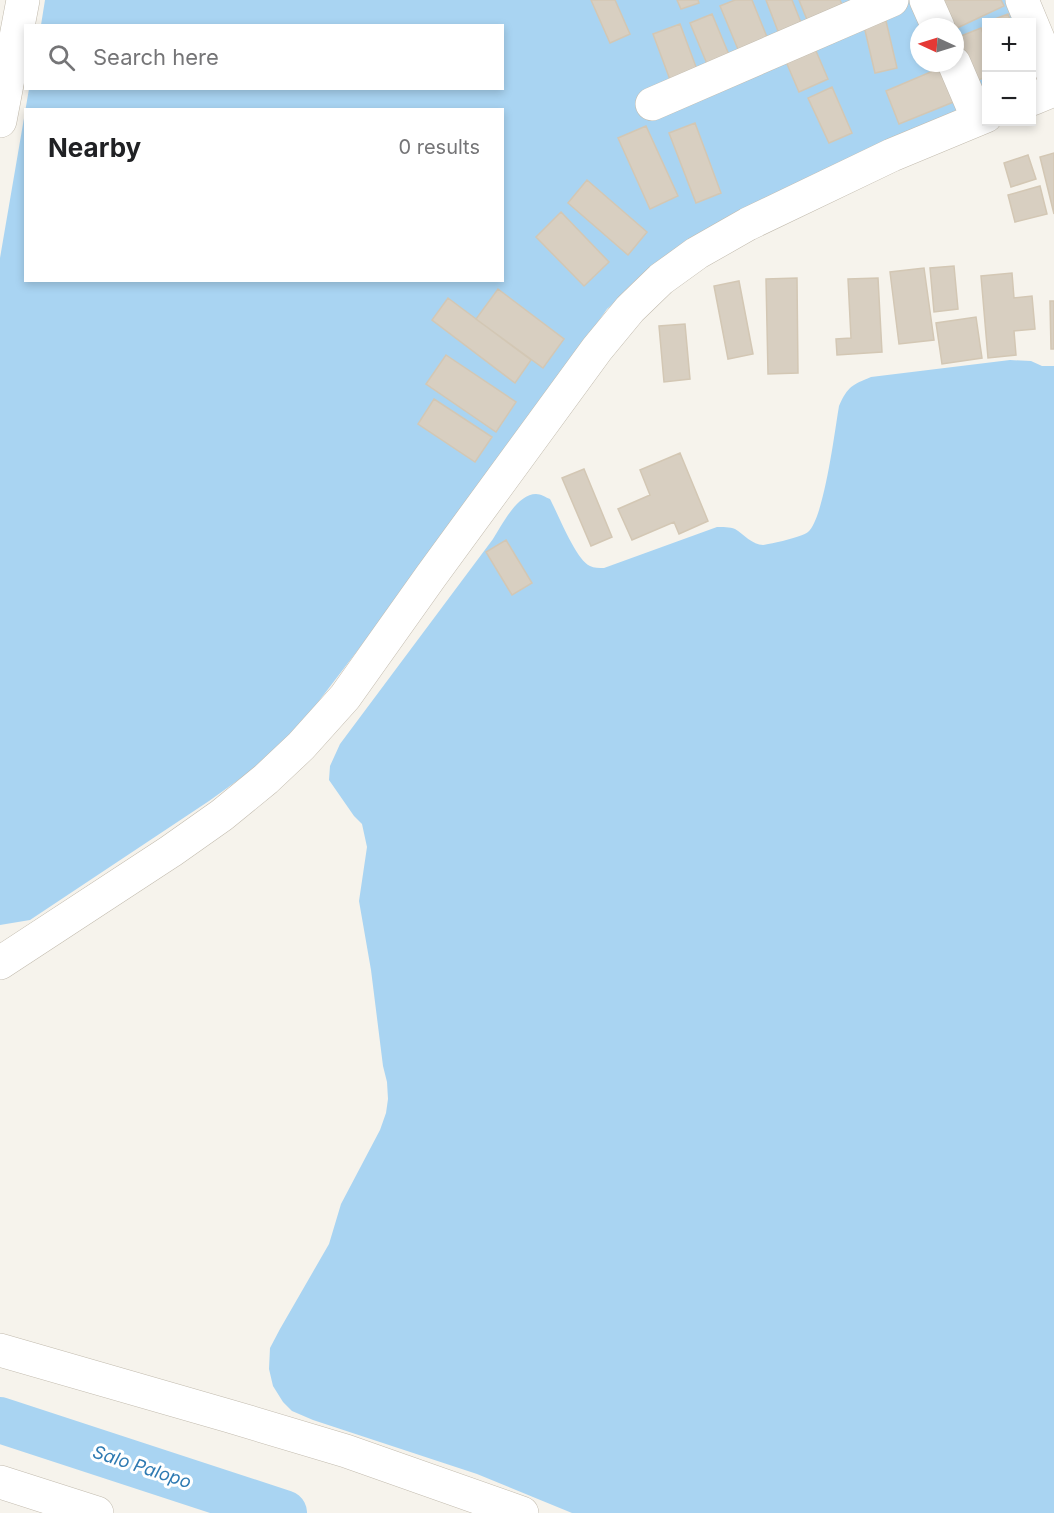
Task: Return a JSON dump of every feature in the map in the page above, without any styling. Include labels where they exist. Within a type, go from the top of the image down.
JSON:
[{"type":"street","points":[[0,121],[23,0]]},
{"type":"street","points":[[652,104],[892,0]]},
{"type":"street","points":[[926,0],[934,18]]},
{"type":"street","points":[[1022,0],[1054,77]]},
{"type":"street","points":[[0,963],[222,814],[266,779],[301,746],[345,697],[597,348],[630,309],[662,279],[697,253],[748,224],[892,155],[982,118],[959,72]]},
{"type":"street","points":[[1036,97],[1054,90]]},
{"type":"street","points":[[0,1350],[346,1451],[522,1513]]},
{"type":"street","points":[[0,1482],[98,1513]]},
{"type":"water","points":[[45,0],[1008,0],[1016,18],[982,18],[982,106],[812,178],[685,241],[607,309],[484,485],[283,748],[209,801],[30,920],[0,925],[0,258],[24,118],[24,282],[504,282],[504,108],[26,108],[29,90],[504,90],[504,24],[41,24]]},
{"type":"water","points":[[1010,360],[1031,361],[1042,366],[1054,366],[1054,1513],[572,1513],[477,1474],[292,1411],[273,1386],[269,1369],[270,1348],[329,1244],[341,1204],[380,1130],[388,1099],[371,970],[359,901],[367,847],[362,824],[329,780],[330,766],[340,744],[493,539],[511,511],[529,495],[536,494],[550,499],[579,555],[595,568],[604,568],[717,527],[735,529],[759,545],[793,538],[808,532],[814,524],[824,492],[839,406],[851,387],[871,377]]},
{"type":"building","points":[[591,0],[615,0],[630,34],[610,43]]},
{"type":"building","points":[[677,0],[698,0],[699,3],[681,9]]},
{"type":"building","points":[[735,0],[752,0],[769,42],[740,54],[720,6]]},
{"type":"building","points":[[766,0],[792,0],[804,30],[781,39]]},
{"type":"building","points":[[799,0],[840,0],[845,12],[810,27]]},
{"type":"building","points":[[936,0],[1001,0],[1004,6],[964,25],[964,18],[945,18]]},
{"type":"building","points":[[712,14],[732,62],[710,71],[690,23]]},
{"type":"building","points":[[1008,14],[1010,18],[998,18]]},
{"type":"building","points":[[886,21],[897,68],[875,73],[864,26]]},
{"type":"building","points":[[680,24],[699,75],[672,85],[653,34]]},
{"type":"building","points":[[981,28],[982,31],[982,79],[973,82],[964,59],[964,35]]},
{"type":"building","points":[[813,44],[828,79],[799,92],[784,57]]},
{"type":"building","points":[[931,72],[950,72],[961,99],[899,124],[886,91]]},
{"type":"building","points":[[832,87],[852,133],[829,143],[808,98]]},
{"type":"building","points":[[695,123],[721,193],[696,203],[669,133]]},
{"type":"building","points":[[646,126],[678,196],[650,209],[618,138]]},
{"type":"building","points":[[1054,153],[1054,214],[1040,157]]},
{"type":"building","points":[[1028,155],[1036,179],[1011,187],[1004,163]]},
{"type":"building","points":[[587,180],[647,232],[628,255],[568,203]]},
{"type":"building","points":[[1040,186],[1047,214],[1015,222],[1008,195]]},
{"type":"building","points":[[561,212],[609,262],[584,286],[536,237]]},
{"type":"building","points":[[954,266],[958,309],[934,312],[930,268]]},
{"type":"building","points":[[924,268],[934,340],[899,344],[890,272]]},
{"type":"building","points":[[1012,273],[1014,298],[1032,296],[1035,329],[1014,331],[1016,355],[988,358],[981,276]]},
{"type":"building","points":[[797,278],[798,373],[768,374],[766,279]]},
{"type":"building","points":[[878,278],[882,352],[837,355],[836,339],[851,338],[848,279]]},
{"type":"building","points":[[739,281],[753,354],[728,359],[714,286]]},
{"type":"building","points":[[498,289],[564,339],[543,368],[476,319]]},
{"type":"building","points":[[448,298],[531,360],[515,383],[432,320]]},
{"type":"building","points":[[1050,301],[1054,301],[1054,349],[1051,349]]},
{"type":"building","points":[[976,317],[982,358],[942,364],[936,323]]},
{"type":"building","points":[[685,324],[690,379],[664,382],[659,326]]},
{"type":"building","points":[[446,355],[516,402],[496,432],[426,384]]},
{"type":"building","points":[[434,399],[492,437],[475,462],[418,424]]},
{"type":"building","points":[[680,453],[708,521],[679,534],[674,522],[632,540],[618,509],[650,495],[640,470]]},
{"type":"building","points":[[584,469],[612,537],[591,546],[562,478]]},
{"type":"building","points":[[506,540],[532,583],[512,595],[486,552]]},
{"type":"waterway","name":"Salo Palopo","points":[[0,1420],[284,1513]]}]
